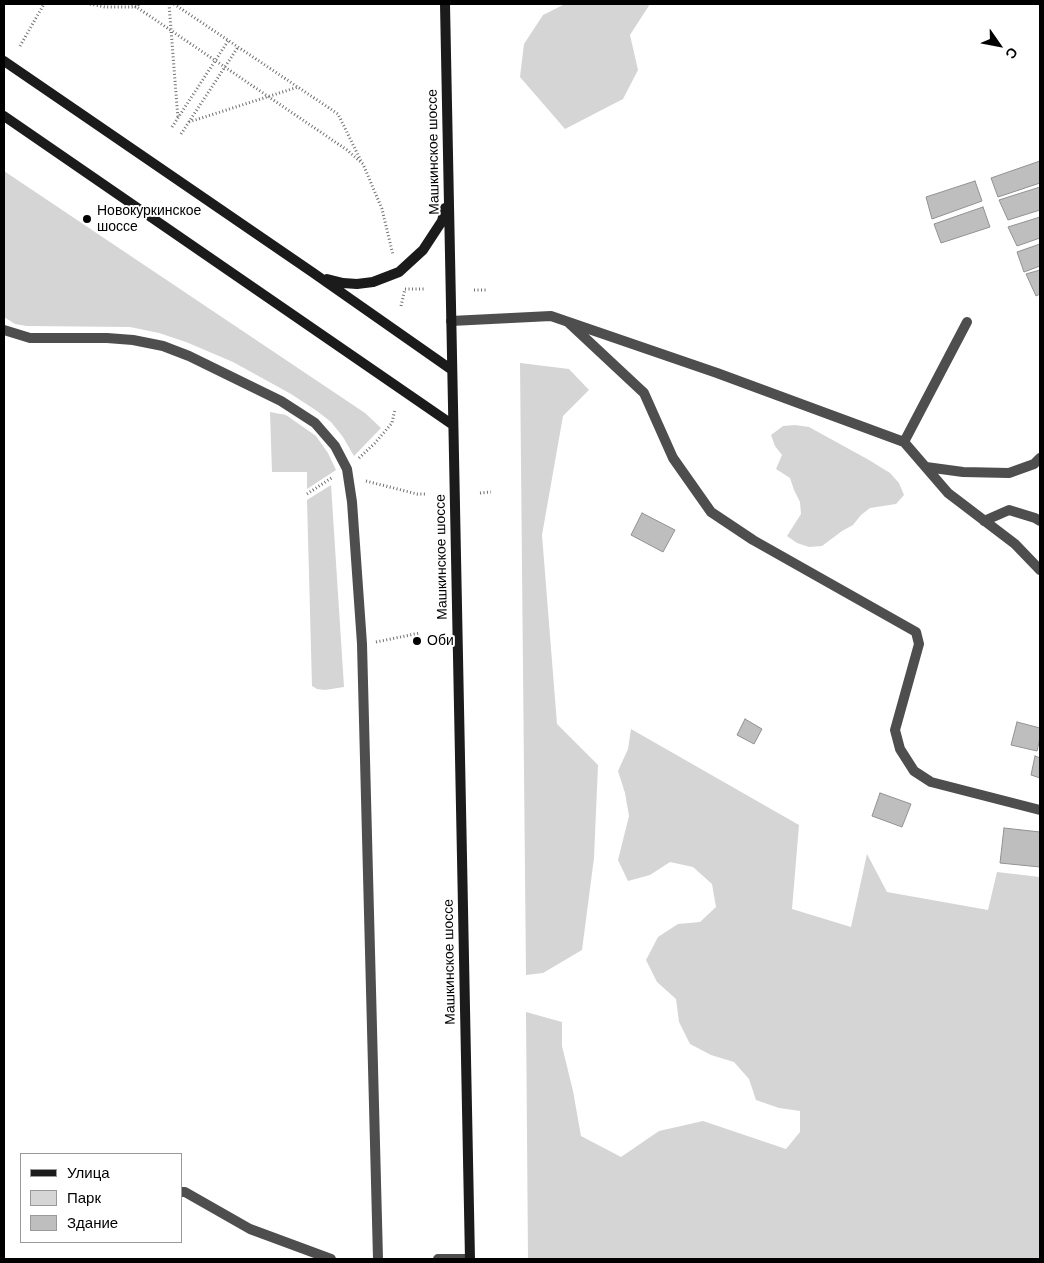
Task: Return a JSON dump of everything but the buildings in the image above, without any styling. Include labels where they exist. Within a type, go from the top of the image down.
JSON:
[{"type":"main road","name":"Машкинское шоссе","points":[[445,4],[470,1259]]},
{"type":"main road","points":[[4,61],[452,370]]},
{"type":"main road","points":[[4,116],[453,425]]},
{"type":"main road","points":[[312,272],[343,283],[357,284],[373,282],[399,272],[423,250],[442,220],[448,194]]},
{"type":"lane","points":[[451,321],[551,316],[717,372],[904,442],[948,493],[1015,544],[1040,570]]},
{"type":"lane","points":[[568,322],[644,393],[673,458],[711,512],[753,540],[916,632],[919,644],[895,730],[900,749],[914,770],[931,782],[1040,810]]},
{"type":"lane","points":[[904,442],[967,322]]},
{"type":"lane","points":[[4,330],[30,338],[133,340],[163,346],[189,356],[281,401],[315,423],[335,446],[347,469],[343,476],[352,502],[362,644],[378,1259]]},
{"type":"lane","points":[[926,468],[963,472],[1009,473],[1034,464],[1040,458]]},
{"type":"lane","points":[[984,521],[1010,510],[1040,521]]},
{"type":"lane","points":[[182,1192],[250,1229],[332,1259]]},
{"type":"lane","points":[[438,1259],[470,1259]]},
{"type":"path","points":[[20,46],[44,4]]},
{"type":"path","points":[[90,4],[105,7],[138,5]]},
{"type":"path","points":[[132,4],[138,5],[171,30],[347,150],[363,164]]},
{"type":"path","points":[[169,4],[178,119]]},
{"type":"path","points":[[174,4],[338,114],[363,164],[382,209],[394,258]]},
{"type":"path","points":[[172,127],[228,41]]},
{"type":"path","points":[[182,134],[238,47]]},
{"type":"path","points":[[189,122],[298,87]]},
{"type":"path","points":[[402,306],[405,289],[425,289]]},
{"type":"path","points":[[474,290],[487,290]]},
{"type":"path","points":[[356,461],[392,423],[395,409]]},
{"type":"path","points":[[307,494],[343,476],[417,494],[426,494]]},
{"type":"path","points":[[480,492],[491,492]]},
{"type":"path","points":[[376,642],[420,633]]},
{"type":"green space","points":[[565,4],[650,4],[630,35],[638,70],[623,99],[565,129],[520,77],[524,44],[543,15]]},
{"type":"green space","points":[[4,171],[365,413],[381,428],[354,456],[343,437],[331,422],[317,411],[291,394],[233,362],[186,342],[159,333],[130,327],[27,326],[15,324],[4,317]]},
{"type":"green space","points":[[520,363],[569,369],[589,390],[563,416],[542,535],[557,724],[598,765],[594,858],[582,950],[543,973],[526,975]]},
{"type":"green space","points":[[270,412],[286,415],[316,436],[328,453],[336,470],[307,489],[307,472],[272,472]]},
{"type":"green space","points":[[783,426],[809,427],[890,473],[899,483],[904,495],[896,504],[870,508],[853,525],[822,546],[809,547],[797,543],[787,536],[801,514],[800,502],[790,478],[776,469],[782,455],[775,446],[771,435]]},
{"type":"green space","points":[[331,485],[344,687],[325,690],[312,686],[307,500]]},
{"type":"green space","points":[[631,729],[799,825],[792,909],[851,927],[867,854],[887,892],[988,910],[997,872],[1040,877],[1040,1259],[528,1259],[526,1012],[562,1022],[562,1046],[581,1136],[621,1157],[659,1131],[703,1121],[786,1149],[800,1132],[800,1111],[779,1108],[756,1100],[749,1079],[734,1062],[711,1055],[690,1044],[679,1022],[676,999],[657,982],[646,960],[658,937],[678,924],[700,922],[716,907],[712,884],[693,867],[670,862],[650,875],[628,881],[618,860],[629,816],[625,793],[618,771],[628,749]]},
{"type":"place","name":"Новокуркинское шоссе","points":[[87,219]]},
{"type":"place","name":"Оби","points":[[417,641]]}]
